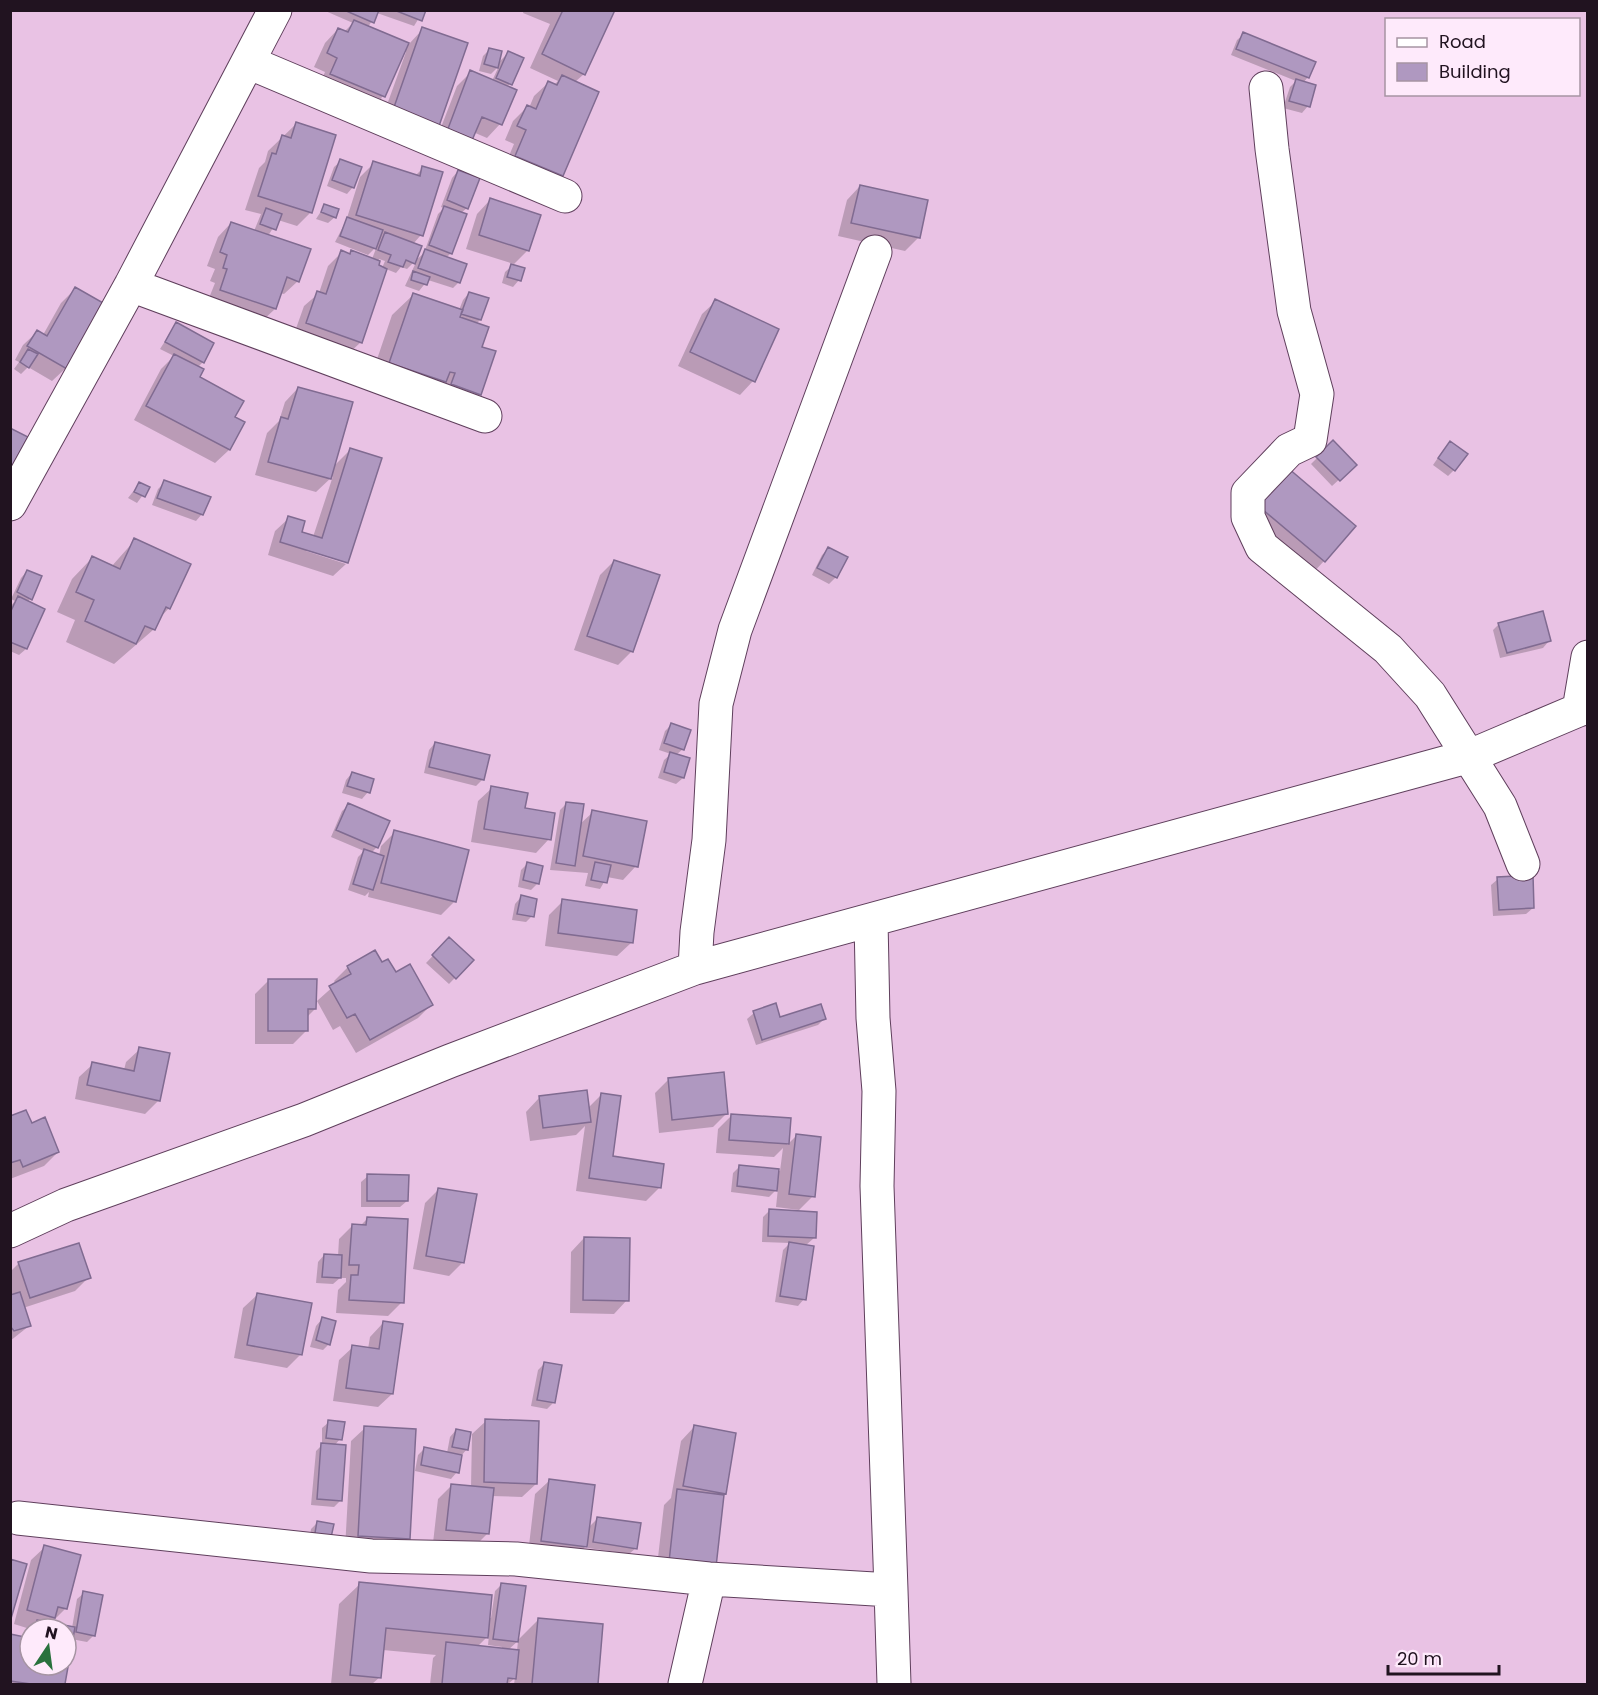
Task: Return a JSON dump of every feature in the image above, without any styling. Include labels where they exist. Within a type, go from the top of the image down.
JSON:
[{"type":"street","points":[[10,504],[131,285],[275,10]]},
{"type":"street","points":[[248,62],[565,196]]},
{"type":"street","points":[[1266,88],[1294,311],[1317,394],[1310,440],[1289,450],[1248,493],[1248,517],[1262,547],[1395,657],[1430,695],[1500,807],[1523,864]]},
{"type":"street","points":[[695,969],[697,932],[709,840],[716,704],[739,619],[875,252]]},
{"type":"street","points":[[131,285],[485,416]]},
{"type":"street","points":[[10,1231],[66,1205],[303,1120],[450,1061],[695,969],[1470,756],[1583,708],[1587,657]]},
{"type":"street","points":[[871,920],[873,1018],[879,1091],[878,1186],[894,1684]]},
{"type":"street","points":[[18,1518],[371,1556],[516,1559],[709,1579],[891,1590]]},
{"type":"street","points":[[685,1684],[709,1579]]},
{"type":"building","points":[[344,10],[379,10],[374,23]]},
{"type":"building","points":[[394,10],[426,10],[422,21]]},
{"type":"building","points":[[563,10],[615,10],[585,75],[542,54]]},
{"type":"building","points":[[354,20],[409,43],[385,97],[330,74],[337,58],[327,53],[338,28],[348,32]]},
{"type":"building","points":[[422,27],[468,43],[439,126],[393,110]]},
{"type":"building","points":[[1243,32],[1316,62],[1309,78],[1236,49]]},
{"type":"building","points":[[489,48],[502,51],[498,68],[484,64]]},
{"type":"building","points":[[508,51],[524,58],[512,85],[496,78]]},
{"type":"building","points":[[470,70],[517,90],[502,125],[482,117],[470,145],[446,134]]},
{"type":"building","points":[[562,75],[599,92],[563,176],[515,156],[526,130],[517,126],[527,105],[536,109],[548,81],[557,85]]},
{"type":"building","points":[[1296,79],[1316,85],[1310,107],[1289,101]]},
{"type":"building","points":[[296,122],[336,135],[312,213],[258,196],[272,153],[276,154],[282,135],[291,138]]},
{"type":"building","points":[[340,159],[362,167],[354,188],[332,180]]},
{"type":"building","points":[[373,161],[420,176],[422,166],[443,172],[423,236],[356,215]]},
{"type":"building","points":[[458,170],[480,178],[468,209],[447,200]]},
{"type":"building","points":[[860,185],[928,200],[920,238],[851,223]]},
{"type":"building","points":[[490,198],[541,215],[529,251],[479,235]]},
{"type":"building","points":[[324,204],[339,209],[336,218],[321,212]]},
{"type":"building","points":[[444,206],[467,214],[452,254],[429,245]]},
{"type":"building","points":[[266,208],[282,214],[276,230],[260,224]]},
{"type":"building","points":[[347,217],[383,230],[376,249],[340,236]]},
{"type":"building","points":[[231,222],[311,249],[299,282],[287,277],[276,309],[220,290],[227,269],[223,268],[227,255],[220,252]]},
{"type":"building","points":[[385,232],[422,246],[415,264],[406,260],[403,267],[388,262],[391,255],[378,250]]},
{"type":"building","points":[[425,249],[467,264],[460,283],[418,268]]},
{"type":"building","points":[[341,250],[350,254],[351,250],[380,261],[379,265],[387,269],[362,343],[306,323],[317,291],[326,294]]},
{"type":"building","points":[[511,264],[525,268],[521,281],[507,277]]},
{"type":"building","points":[[413,271],[430,277],[427,285],[411,280]]},
{"type":"building","points":[[75,287],[105,304],[67,369],[27,346],[37,330],[47,336]]},
{"type":"building","points":[[469,292],[489,298],[481,320],[461,314]]},
{"type":"building","points":[[413,293],[463,310],[460,317],[489,327],[482,347],[496,351],[481,395],[451,384],[455,373],[450,372],[446,382],[389,363]]},
{"type":"building","points":[[715,299],[779,329],[755,382],[690,352]]},
{"type":"building","points":[[176,322],[214,343],[204,363],[165,342]]},
{"type":"building","points":[[28,349],[38,354],[29,368],[20,362]]},
{"type":"building","points":[[174,354],[204,369],[200,377],[244,401],[235,417],[245,422],[230,450],[146,406]]},
{"type":"building","points":[[298,387],[353,402],[331,479],[268,462],[281,417],[288,419]]},
{"type":"building","points":[[10,428],[28,437],[10,470]]},
{"type":"building","points":[[1333,440],[1357,465],[1340,481],[1316,457]]},
{"type":"building","points":[[1450,441],[1468,454],[1455,471],[1438,458]]},
{"type":"building","points":[[350,448],[382,458],[348,563],[280,542],[288,516],[305,521],[302,532],[322,538]]},
{"type":"building","points":[[1288,468],[1356,526],[1325,562],[1256,504]]},
{"type":"building","points":[[164,480],[211,497],[203,515],[157,498]]},
{"type":"building","points":[[139,482],[150,487],[145,497],[134,492]]},
{"type":"building","points":[[134,538],[191,564],[170,609],[166,607],[155,630],[145,626],[136,644],[85,621],[94,600],[76,592],[92,556],[120,569]]},
{"type":"building","points":[[828,547],[848,557],[837,578],[817,568]]},
{"type":"building","points":[[614,560],[660,575],[633,652],[587,636]]},
{"type":"building","points":[[27,570],[42,576],[32,600],[17,592]]},
{"type":"building","points":[[18,596],[45,609],[27,649],[10,642],[10,613]]},
{"type":"building","points":[[1543,611],[1551,641],[1507,653],[1498,623]]},
{"type":"building","points":[[671,723],[691,730],[684,750],[664,743]]},
{"type":"building","points":[[435,742],[490,755],[484,780],[429,767]]},
{"type":"building","points":[[670,752],[690,758],[684,778],[664,772]]},
{"type":"building","points":[[352,772],[374,779],[370,793],[347,786]]},
{"type":"building","points":[[491,786],[528,793],[525,808],[555,813],[551,840],[484,829]]},
{"type":"building","points":[[566,802],[584,804],[575,866],[556,863]]},
{"type":"building","points":[[348,803],[390,821],[378,848],[336,830]]},
{"type":"building","points":[[592,810],[647,821],[638,867],[583,856]]},
{"type":"building","points":[[394,830],[469,850],[456,902],[381,883]]},
{"type":"building","points":[[364,849],[384,856],[373,890],[353,884]]},
{"type":"building","points":[[527,862],[543,866],[539,884],[523,880]]},
{"type":"building","points":[[595,862],[611,865],[607,883],[591,880]]},
{"type":"building","points":[[1533,875],[1534,908],[1499,910],[1497,877]]},
{"type":"building","points":[[521,895],[537,899],[534,917],[517,914]]},
{"type":"building","points":[[562,899],[637,910],[633,943],[558,933]]},
{"type":"building","points":[[449,937],[474,960],[456,979],[432,955]]},
{"type":"building","points":[[375,950],[382,962],[388,959],[396,972],[410,964],[433,1005],[370,1040],[355,1014],[347,1018],[329,986],[351,974],[347,966]]},
{"type":"building","points":[[268,979],[317,979],[316,1009],[308,1009],[308,1031],[268,1031]]},
{"type":"building","points":[[776,1003],[780,1017],[821,1004],[826,1019],[762,1040],[753,1011]]},
{"type":"building","points":[[139,1047],[170,1053],[160,1101],[87,1085],[92,1062],[134,1071]]},
{"type":"building","points":[[724,1072],[728,1114],[672,1120],[668,1078]]},
{"type":"building","points":[[587,1090],[591,1122],[543,1128],[539,1096]]},
{"type":"building","points":[[601,1093],[621,1096],[613,1156],[664,1164],[661,1188],[589,1178]]},
{"type":"building","points":[[26,1110],[32,1123],[45,1117],[59,1152],[23,1167],[20,1160],[10,1163],[10,1116]]},
{"type":"building","points":[[731,1114],[791,1118],[789,1144],[729,1140]]},
{"type":"building","points":[[796,1134],[821,1137],[815,1197],[789,1194]]},
{"type":"building","points":[[739,1165],[779,1169],[777,1191],[737,1186]]},
{"type":"building","points":[[367,1174],[409,1175],[408,1201],[367,1201]]},
{"type":"building","points":[[438,1188],[477,1194],[464,1263],[426,1256]]},
{"type":"building","points":[[769,1209],[817,1212],[816,1238],[768,1236]]},
{"type":"building","points":[[367,1217],[408,1219],[404,1303],[349,1300],[351,1275],[358,1275],[359,1265],[349,1265],[352,1224],[366,1225]]},
{"type":"building","points":[[584,1237],[630,1238],[629,1301],[583,1300]]},
{"type":"building","points":[[789,1242],[814,1246],[806,1300],[780,1296]]},
{"type":"building","points":[[79,1243],[91,1278],[30,1298],[18,1262]]},
{"type":"building","points":[[324,1254],[342,1255],[341,1278],[322,1277]]},
{"type":"building","points":[[20,1292],[31,1326],[14,1331],[10,1326],[10,1295]]},
{"type":"building","points":[[257,1293],[312,1303],[302,1355],[247,1345]]},
{"type":"building","points":[[322,1317],[336,1321],[330,1345],[316,1340]]},
{"type":"building","points":[[383,1321],[403,1324],[393,1394],[346,1388],[352,1345],[379,1349]]},
{"type":"building","points":[[544,1362],[562,1365],[555,1403],[537,1400]]},
{"type":"building","points":[[485,1419],[539,1421],[537,1484],[484,1482]]},
{"type":"building","points":[[328,1420],[345,1422],[342,1440],[326,1438]]},
{"type":"building","points":[[694,1425],[736,1433],[726,1494],[683,1486]]},
{"type":"building","points":[[364,1426],[416,1429],[410,1539],[358,1536]]},
{"type":"building","points":[[456,1429],[471,1432],[468,1450],[452,1447]]},
{"type":"building","points":[[321,1443],[346,1445],[342,1501],[317,1499]]},
{"type":"building","points":[[424,1447],[462,1455],[459,1473],[421,1465]]},
{"type":"building","points":[[549,1479],[595,1485],[587,1547],[541,1541]]},
{"type":"building","points":[[451,1484],[494,1488],[489,1534],[446,1530]]},
{"type":"building","points":[[677,1489],[724,1495],[716,1567],[669,1562]]},
{"type":"building","points":[[597,1517],[641,1523],[637,1549],[593,1542]]},
{"type":"building","points":[[317,1521],[334,1524],[330,1542],[314,1539]]},
{"type":"building","points":[[44,1545],[81,1555],[67,1609],[58,1607],[55,1617],[27,1610]]},
{"type":"building","points":[[10,1559],[27,1564],[10,1622]]},
{"type":"building","points":[[359,1582],[492,1595],[488,1638],[386,1628],[381,1678],[350,1675]]},
{"type":"building","points":[[501,1583],[526,1586],[518,1642],[493,1639]]},
{"type":"building","points":[[83,1591],[103,1595],[95,1636],[78,1632]]},
{"type":"building","points":[[538,1618],[603,1624],[598,1684],[532,1684]]},
{"type":"building","points":[[10,1634],[18,1636],[18,1677],[66,1677],[65,1684],[31,1684],[10,1681]]},
{"type":"building","points":[[446,1642],[519,1650],[516,1679],[508,1678],[507,1684],[442,1684]]}]
